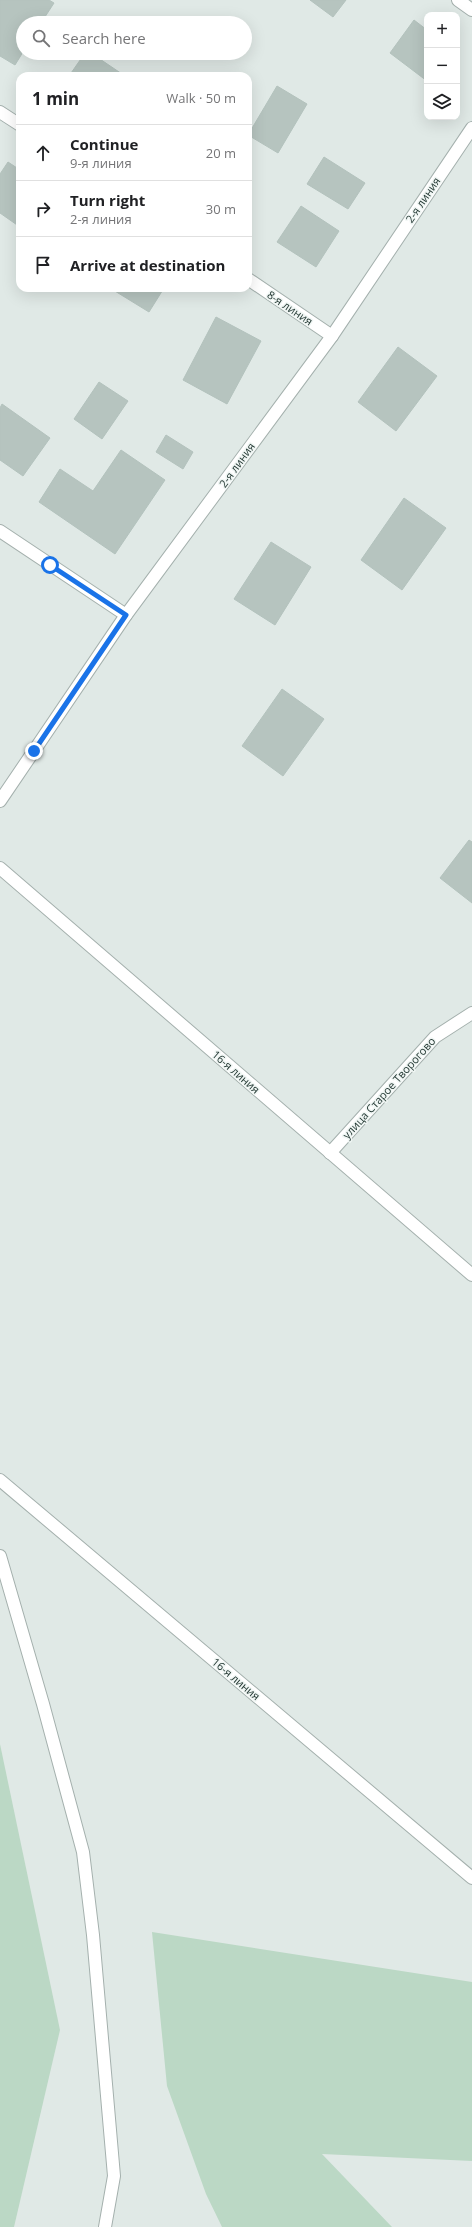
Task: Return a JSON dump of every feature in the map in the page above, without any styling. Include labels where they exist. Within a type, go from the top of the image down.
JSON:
[{"type":"street","points":[[458,0],[472,10]]},
{"type":"street","points":[[0,112],[16,122]]},
{"type":"street","name":"2-я линия","points":[[0,801],[126,615],[332,336],[472,128]]},
{"type":"street","name":"8-я линия","points":[[252,282],[332,336]]},
{"type":"street","points":[[0,531],[126,615]]},
{"type":"street","name":"16-я линия","points":[[0,868],[472,1275]]},
{"type":"street","name":"улица Старое Творогово","points":[[330,1154],[435,1037],[472,1013]]},
{"type":"street","name":"16-я линия","points":[[0,1480],[472,1878]]},
{"type":"street","points":[[0,1556],[43,1704],[83,1852],[93,1935],[114,2176],[105,2227]]},
{"type":"green space","points":[[0,1744],[60,2030],[14,2227],[0,2227]]},
{"type":"green space","points":[[152,1932],[472,1982],[472,2161],[322,2154],[392,2227],[222,2227],[206,2194],[167,2086]]},
{"type":"building","points":[[0,0],[49,0],[54,3],[46,16],[16,16],[16,60],[18,60],[15,65],[0,56]]},
{"type":"building","points":[[310,0],[346,0],[333,17]]},
{"type":"building","points":[[414,20],[424,28],[424,79],[390,53]]},
{"type":"building","points":[[80,60],[101,60],[119,72],[72,72]]},
{"type":"building","points":[[277,86],[307,104],[278,153],[252,137],[252,128]]},
{"type":"building","points":[[324,157],[365,183],[348,209],[307,184]]},
{"type":"building","points":[[8,162],[16,167],[16,224],[0,213],[0,174]]},
{"type":"building","points":[[301,206],[339,231],[316,267],[277,242]]},
{"type":"building","points":[[116,292],[162,292],[149,312]]},
{"type":"building","points":[[216,317],[261,341],[227,404],[183,380]]},
{"type":"building","points":[[398,347],[437,376],[396,431],[358,402]]},
{"type":"building","points":[[99,382],[128,401],[102,439],[74,419]]},
{"type":"building","points":[[2,404],[50,438],[23,476],[0,460],[0,408]]},
{"type":"building","points":[[166,435],[193,452],[183,469],[156,452]]},
{"type":"building","points":[[121,450],[165,480],[115,554],[39,502],[60,469],[93,491]]},
{"type":"building","points":[[404,498],[446,528],[402,590],[361,560]]},
{"type":"building","points":[[271,542],[311,567],[275,625],[234,599]]},
{"type":"building","points":[[282,689],[324,719],[283,776],[242,746]]},
{"type":"building","points":[[469,840],[472,842],[472,903],[440,878]]},
{"type":"route","points":[[34,751],[126,615],[50,565]]}]
